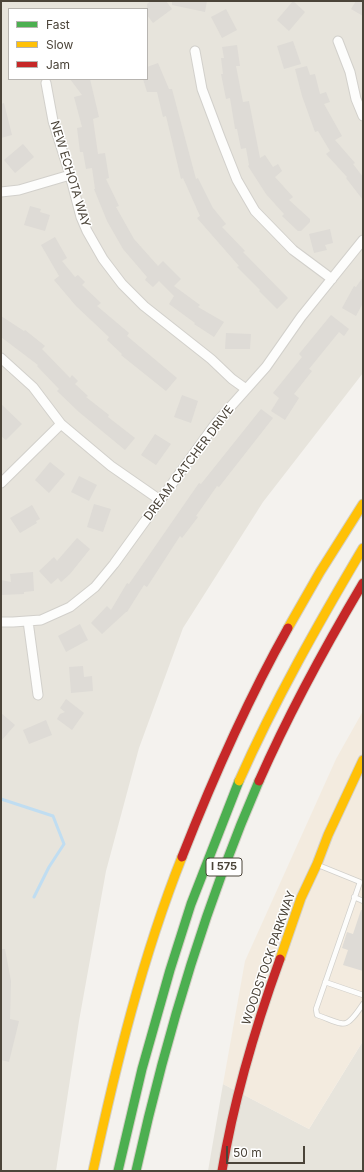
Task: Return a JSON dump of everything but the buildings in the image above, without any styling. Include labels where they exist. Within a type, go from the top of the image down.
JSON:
[{"type":"main road","points":[[93,1171],[103,1118],[138,984],[165,902],[198,815],[255,690],[293,618],[334,548],[363,504]]},
{"type":"main road","points":[[118,1171],[151,1030],[192,902],[236,788],[299,659],[331,601],[363,548]]},
{"type":"main road","name":"I 575","points":[[136,1171],[147,1117],[164,1050],[184,983],[229,855],[262,776],[291,714],[322,653],[363,583]]},
{"type":"main road","name":"WOODSTOCK PARKWAY","points":[[222,1171],[228,1135],[239,1090],[263,1008],[301,898],[363,760]]},
{"type":"street","points":[[338,41],[350,72],[356,99],[363,116]]},
{"type":"street","points":[[195,51],[202,89],[220,137],[237,180],[255,211],[293,250],[332,279]]},
{"type":"street","name":"NEW ECHOTA WAY","points":[[46,83],[53,121],[81,216],[87,231],[103,258],[122,284],[144,306],[246,389]]},
{"type":"street","points":[[1,192],[19,190],[70,175]]},
{"type":"street","name":"DREAM CATCHER DRIVE","points":[[1,622],[42,620],[70,607],[95,587],[114,564],[216,423],[266,367],[301,316],[363,240]]},
{"type":"street","points":[[1,358],[33,387],[61,424],[111,466],[160,500]]},
{"type":"street","points":[[1,483],[61,424]]},
{"type":"street","points":[[28,621],[38,695]]},
{"type":"lane","points":[[317,864],[360,882]]},
{"type":"lane","points":[[363,876],[354,897],[316,1009],[317,1015],[342,1024],[347,1024],[352,1021],[363,1004]]},
{"type":"lane","points":[[354,897],[363,901]]},
{"type":"lane","points":[[325,982],[363,996]]},
{"type":"shaded area","points":[[1,1],[363,1],[363,373],[263,502],[183,628],[139,748],[106,871],[79,1021],[56,1171],[1,1171]]},
{"type":"shaded area","points":[[363,711],[363,1041],[309,1129],[223,1084],[245,961],[336,759]]},
{"type":"shaded area","points":[[363,1041],[363,1171],[208,1171],[223,1084],[309,1129]]},
{"type":"waterway","points":[[1,799],[53,816],[64,844],[49,867],[34,897]]},
{"type":"traffic: fast","points":[[118,1171],[142,1069],[170,970],[191,904],[239,781]]},
{"type":"traffic: fast","points":[[136,1171],[160,1071],[188,973],[221,877],[259,781]]},
{"type":"traffic: slow","points":[[288,628],[320,572],[363,504]]},
{"type":"traffic: slow","points":[[239,781],[267,721],[363,548]]},
{"type":"traffic: slow","points":[[280,959],[301,898],[363,760]]},
{"type":"traffic: slow","points":[[93,1171],[111,1091],[142,973],[154,934],[182,857]]},
{"type":"traffic: jam","points":[[259,781],[308,680],[363,583]]},
{"type":"traffic: jam","points":[[182,857],[231,740],[258,683],[288,628]]},
{"type":"traffic: jam","points":[[222,1171],[246,1064],[280,959]]}]
